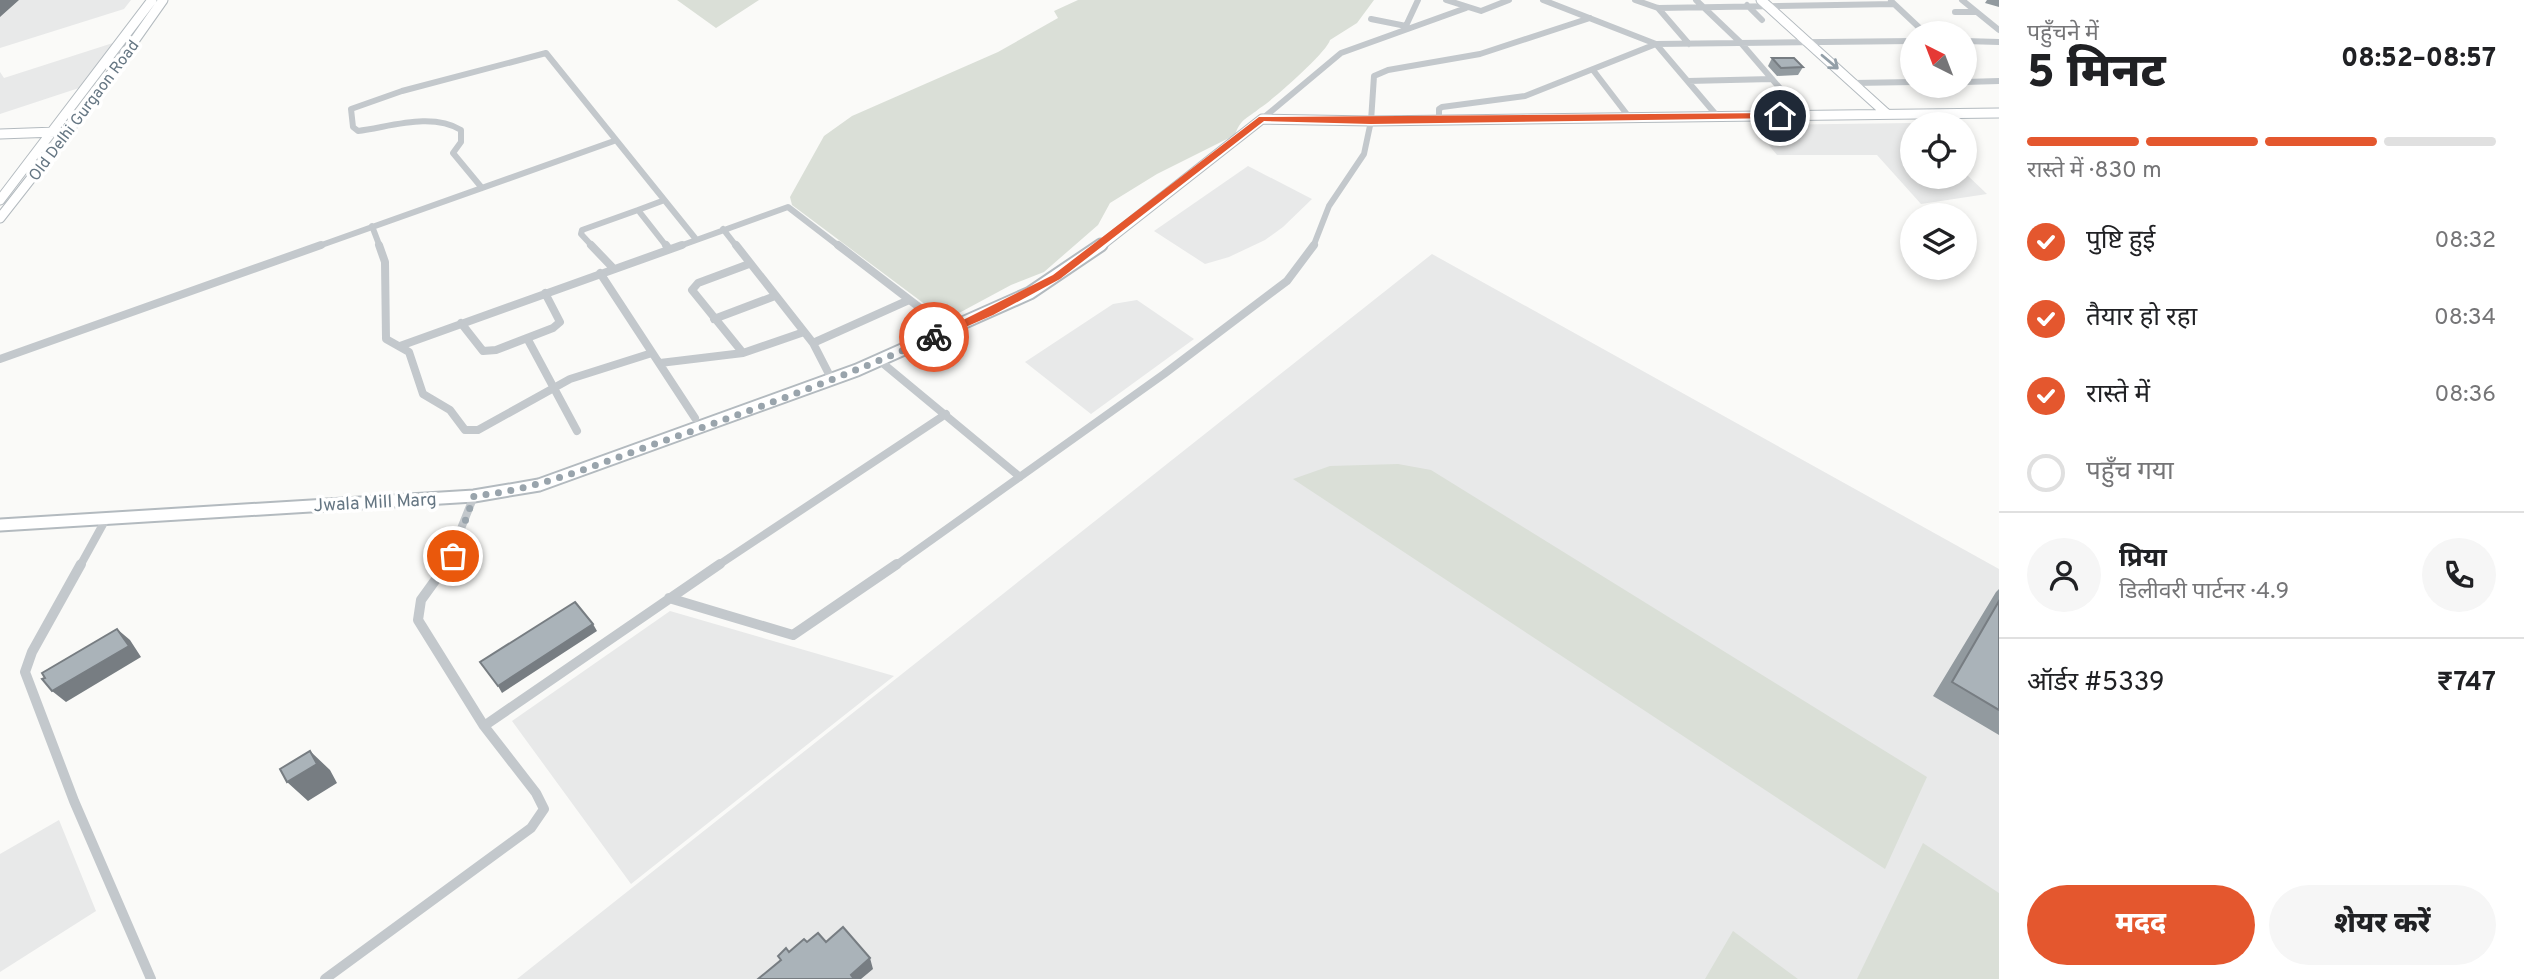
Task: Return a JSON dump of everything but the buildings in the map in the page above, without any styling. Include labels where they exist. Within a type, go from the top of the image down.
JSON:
[{"type":"main road","name":"Old Delhi Gurgaon Road","points":[[0,218],[163,0]]},
{"type":"main road","points":[[1732,117],[1887,114]]},
{"type":"street","name":"Old Delhi Gurgaon Road","points":[[0,200],[152,0]]},
{"type":"street","points":[[1405,29],[1418,0]]},
{"type":"street","points":[[1446,0],[1466,8],[1488,10],[1509,0]]},
{"type":"street","points":[[1543,0],[1656,44],[1900,41]]},
{"type":"street","points":[[1636,0],[1658,8],[1798,2],[1892,2],[1912,21]]},
{"type":"street","points":[[1696,0],[1741,43],[1803,116]]},
{"type":"street","points":[[1962,0],[1999,30]]},
{"type":"street","points":[[1764,3],[1887,114],[1999,113]]},
{"type":"street","points":[[1747,5],[1762,20]]},
{"type":"street","points":[[1262,119],[1342,53],[1466,8]]},
{"type":"street","points":[[1658,8],[1689,44]]},
{"type":"street","points":[[1955,12],[1976,12]]},
{"type":"street","points":[[669,598],[793,635],[799,633],[1200,347],[1293,275],[1312,249],[1336,195],[1364,154],[1371,121],[1372,81],[1380,72],[1514,45],[1590,18]]},
{"type":"street","points":[[1371,19],[1405,29]]},
{"type":"street","points":[[1978,41],[1999,41]]},
{"type":"street","points":[[1439,120],[1439,109],[1442,107],[1525,96],[1656,44]]},
{"type":"street","points":[[1656,44],[1718,117]]},
{"type":"street","points":[[482,188],[453,153],[461,142],[462,134],[453,124],[435,122],[358,131],[354,127],[351,109],[542,53],[550,57],[662,201],[695,238]]},
{"type":"street","points":[[1593,70],[1629,117]]},
{"type":"street","points":[[1688,81],[1772,79]]},
{"type":"street","points":[[1978,82],[1999,81]]},
{"type":"street","points":[[1854,83],[1900,82]]},
{"type":"street","points":[[1262,119],[1371,121],[1732,117]]},
{"type":"street","name":"Jwala Mill Marg","points":[[0,525],[474,496],[539,485],[832,380],[989,313],[1056,277],[1262,119]]},
{"type":"street","points":[[0,134],[48,136]]},
{"type":"street","points":[[0,141],[64,135]]},
{"type":"street","points":[[0,359],[614,141]]},
{"type":"street","points":[[613,268],[580,232],[662,201]]},
{"type":"street","points":[[400,346],[782,208],[792,208],[928,314]]},
{"type":"street","points":[[638,210],[668,248]]},
{"type":"street","points":[[372,226],[385,262],[386,339],[409,352],[423,394],[450,410],[461,426],[470,431],[487,425],[582,373],[652,353]]},
{"type":"street","points":[[723,229],[813,343],[832,380]]},
{"type":"street","points":[[743,352],[714,319],[692,288],[749,264]]},
{"type":"street","points":[[600,273],[695,418]]},
{"type":"street","points":[[461,323],[486,352],[527,338],[560,322],[545,293]]},
{"type":"street","points":[[714,319],[775,296]]},
{"type":"street","points":[[813,343],[909,300]]},
{"type":"street","points":[[660,363],[743,352],[804,332]]},
{"type":"street","points":[[527,338],[577,431]]},
{"type":"street","points":[[880,361],[1020,477]]},
{"type":"street","points":[[484,726],[669,598],[946,414]]},
{"type":"street","points":[[325,979],[540,819],[544,809],[541,801],[484,726],[418,621],[421,600],[449,562],[474,496]]},
{"type":"street","points":[[107,517],[32,652],[25,672],[74,801],[151,979]]},
{"type":"shaded area","points":[[0,0],[131,0],[124,9],[0,48]]},
{"type":"shaded area","points":[[677,0],[759,0],[716,28]]},
{"type":"shaded area","points":[[1078,0],[1374,0],[1357,23],[1330,40],[1299,75],[1242,122],[1235,135],[1157,174],[1110,203],[1098,225],[1044,272],[1011,285],[946,320],[792,205],[790,197],[824,136],[852,116],[998,52],[1058,18],[1054,11]]},
{"type":"shaded area","points":[[116,42],[85,86],[0,114],[0,72],[4,78]]},
{"type":"shaded area","points":[[1900,123],[1900,181],[1877,155],[1777,155],[1752,125]]},
{"type":"shaded area","points":[[1248,166],[1312,199],[1265,240],[1229,257],[1205,264],[1154,231]]},
{"type":"shaded area","points":[[1977,184],[1987,194],[1928,203],[1920,203],[1908,189],[1977,189]]},
{"type":"shaded area","points":[[1432,254],[1999,569],[1999,979],[517,979]]},
{"type":"shaded area","points":[[1137,300],[1194,339],[1091,414],[1025,362],[1113,304]]},
{"type":"shaded area","points":[[1398,464],[1431,470],[1927,777],[1885,869],[1293,479],[1330,466]]},
{"type":"shaded area","points":[[670,611],[894,676],[631,884],[512,721]]},
{"type":"shaded area","points":[[59,820],[96,911],[0,972],[0,854]]},
{"type":"shaded area","points":[[1923,843],[1999,893],[1999,979],[1857,979]]},
{"type":"shaded area","points":[[1733,931],[1798,979],[1705,979]]},
{"type":"way so far","points":[[453,556],[474,496],[518,491],[594,466],[856,370],[934,337]]},
{"type":"route","points":[[934,337],[1030,293],[1082,260],[1262,119],[1371,121],[1780,116]]}]
